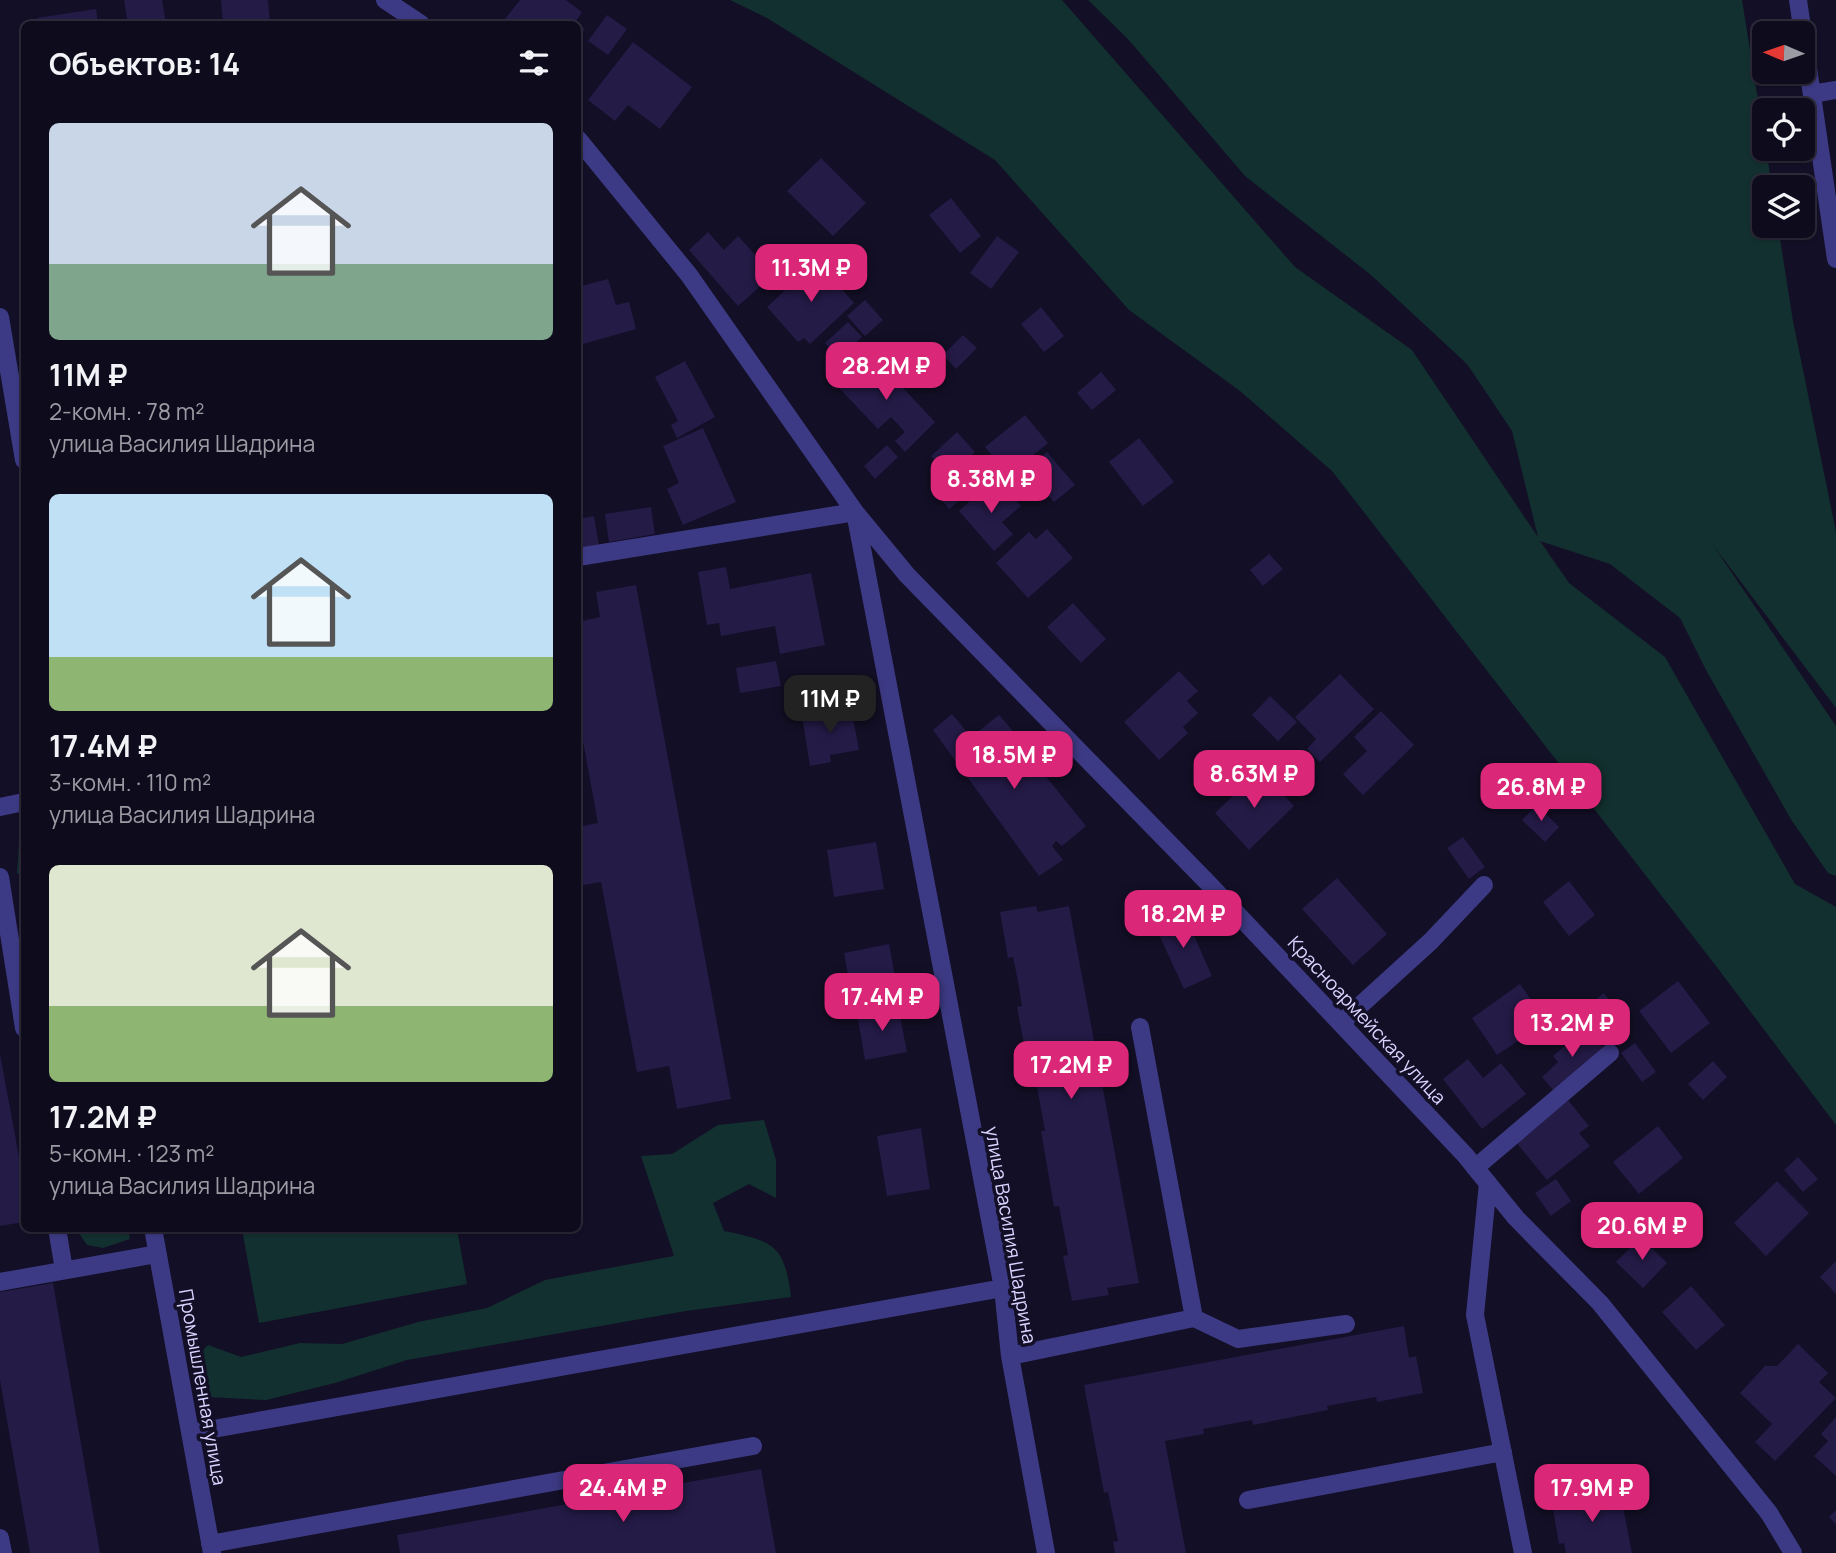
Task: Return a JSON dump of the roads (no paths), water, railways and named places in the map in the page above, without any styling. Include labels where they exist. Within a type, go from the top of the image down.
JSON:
[{"type":"street","points":[[386,0],[417,21]]},
{"type":"street","points":[[1798,0],[1836,259]]},
{"type":"street","points":[[1812,93],[1836,90]]},
{"type":"street","name":"Красноармейская улица","points":[[581,143],[689,275],[855,512],[907,575],[1209,883],[1475,1168],[1516,1218],[1600,1303],[1769,1513],[1793,1553]]},
{"type":"street","points":[[0,317],[21,442]]},
{"type":"street","points":[[581,557],[855,512]]},
{"type":"street","name":"улица Василия Шадрина","points":[[855,512],[1003,1288],[1010,1356],[1046,1553]]},
{"type":"street","points":[[0,807],[21,803]]},
{"type":"street","points":[[0,877],[21,1009]]},
{"type":"street","points":[[1340,1023],[1431,941],[1484,885]]},
{"type":"street","points":[[1140,1027],[1194,1318]]},
{"type":"street","points":[[1475,1168],[1610,1053]]},
{"type":"street","points":[[1488,1183],[1475,1315],[1523,1553]]},
{"type":"street","points":[[58,1232],[64,1270]]},
{"type":"street","name":"Промышленная улица","points":[[154,1232],[211,1548]]},
{"type":"street","points":[[0,1282],[157,1254]]},
{"type":"street","points":[[191,1433],[1003,1288]]},
{"type":"street","points":[[1010,1356],[1194,1318],[1238,1339],[1346,1324]]},
{"type":"street","points":[[211,1548],[753,1446]]},
{"type":"street","points":[[1248,1500],[1503,1452]]},
{"type":"street","points":[[0,1538],[3,1553]]}]
